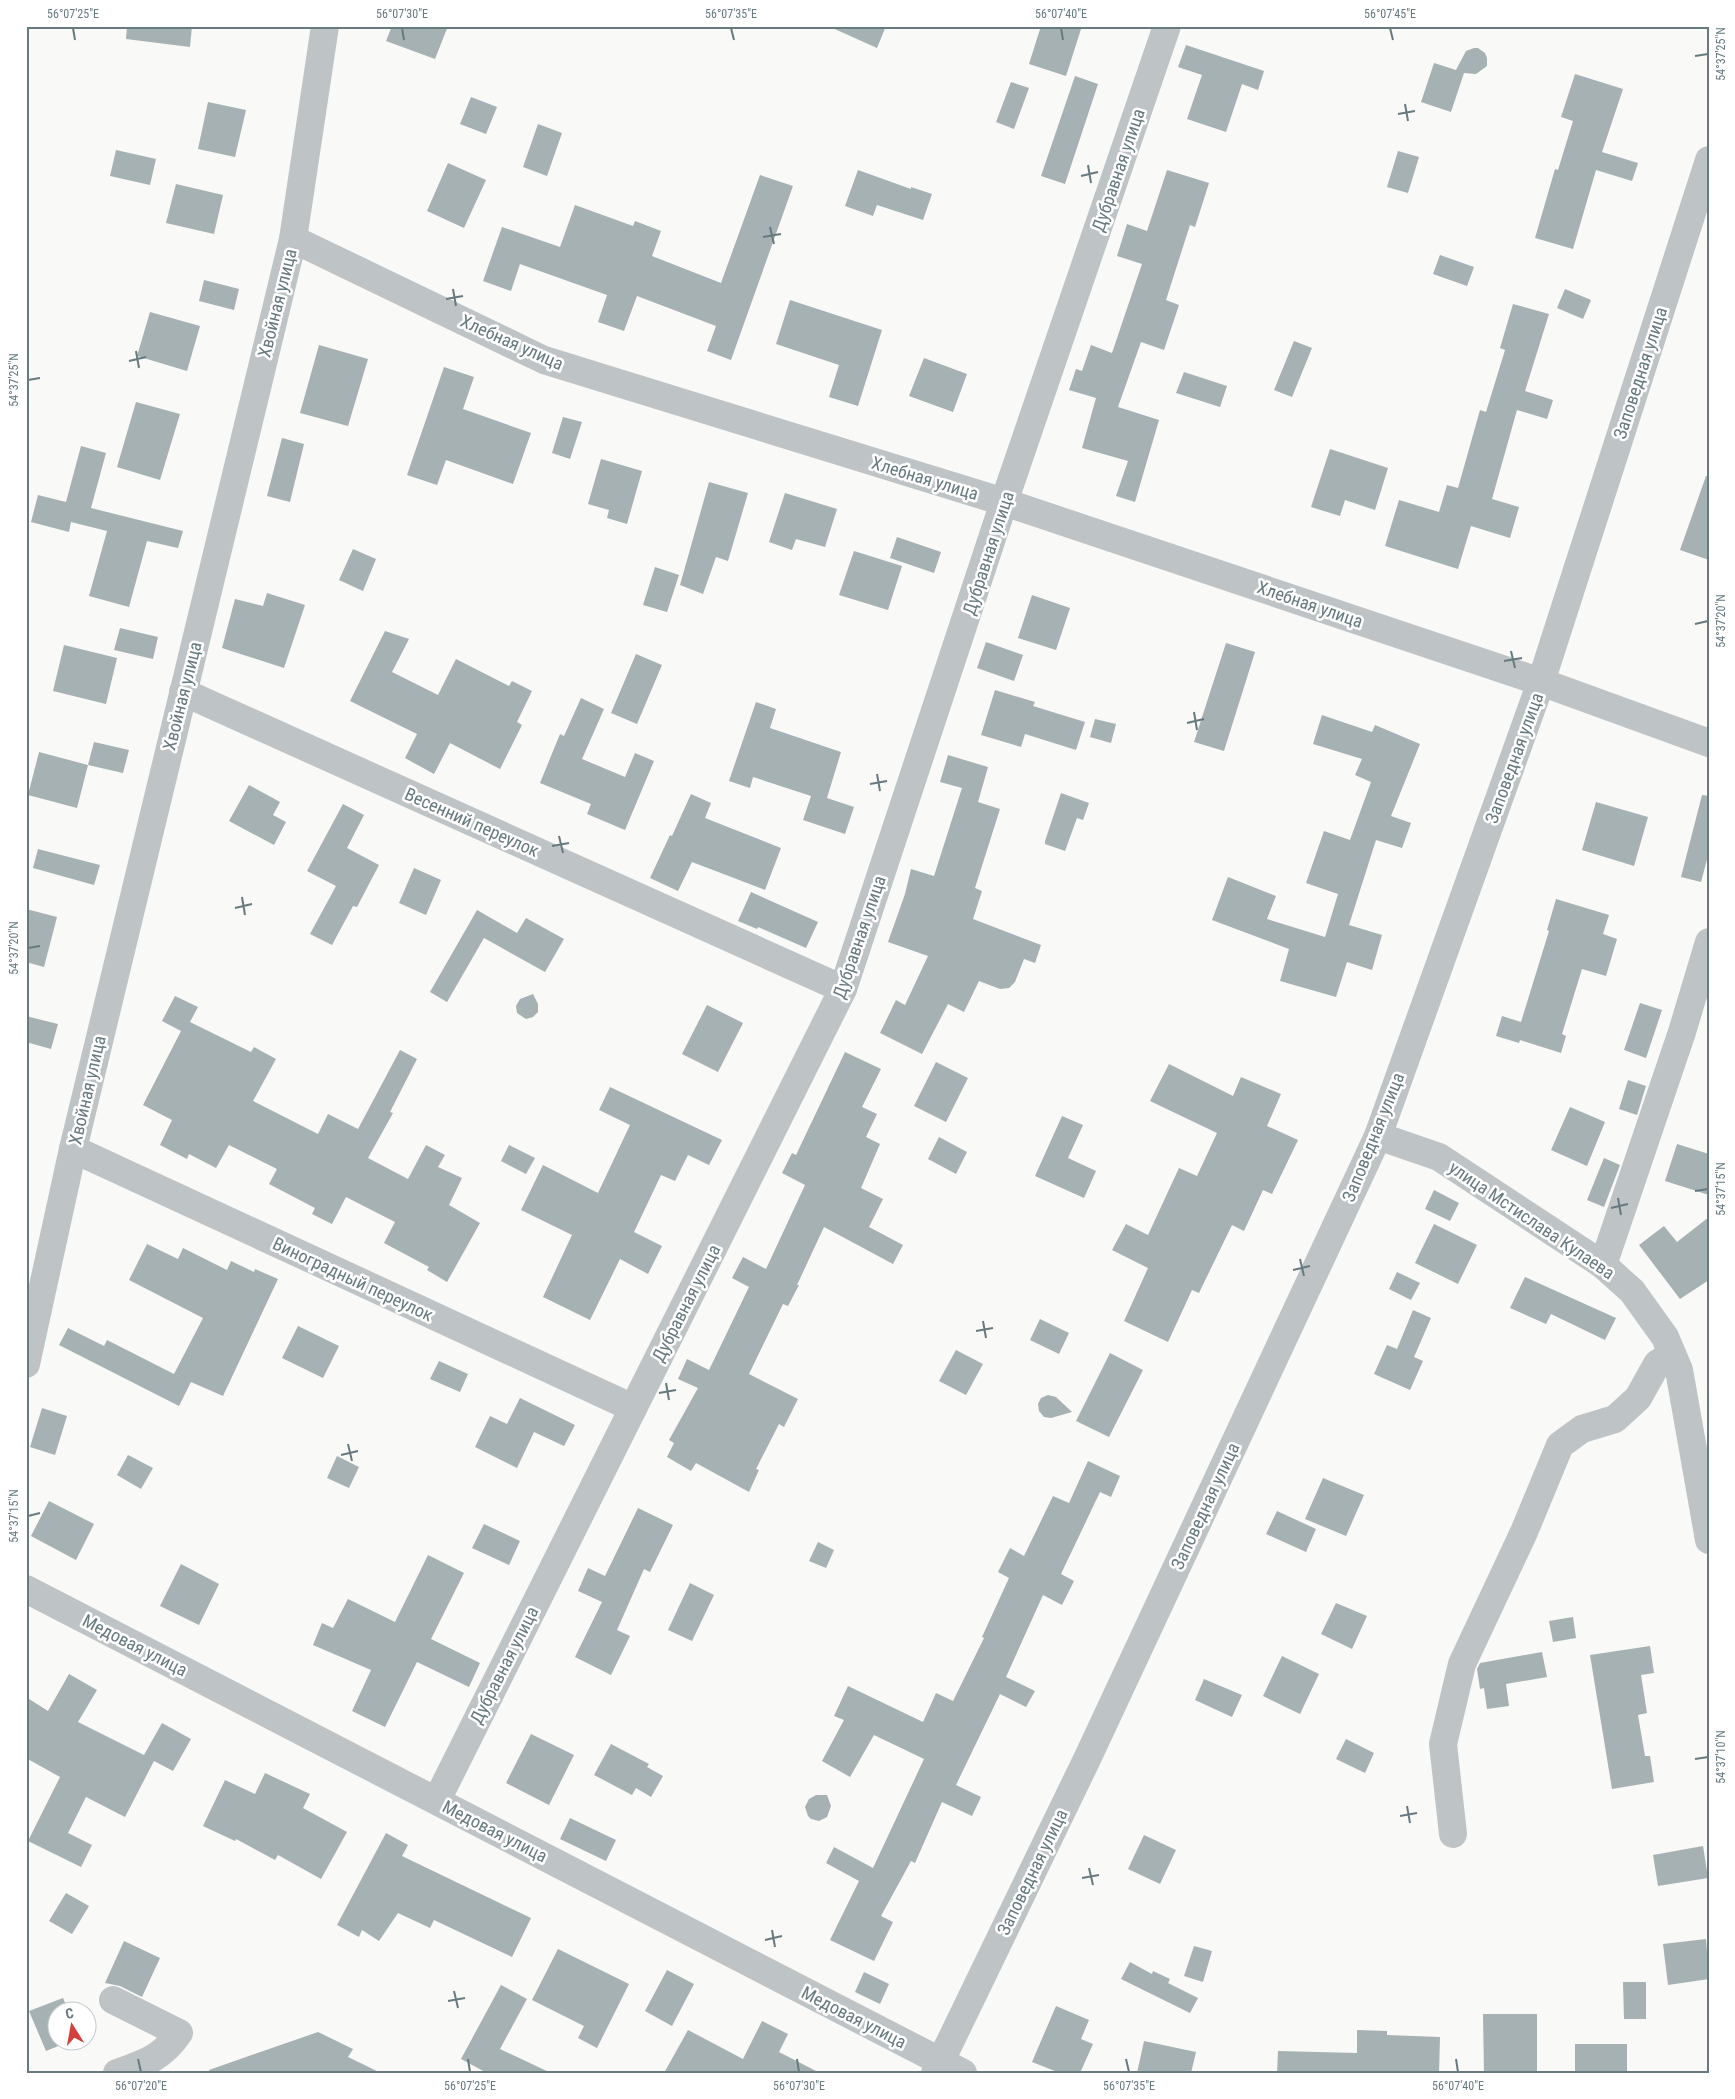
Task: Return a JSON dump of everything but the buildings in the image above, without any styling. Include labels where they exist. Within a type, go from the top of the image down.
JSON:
[{"type":"street","name":"Хвойная улица","points":[[26,1364],[73,1149],[293,239],[325,26]]},
{"type":"street","name":"Дубравная улица","points":[[436,1800],[843,990],[1004,502],[1167,26]]},
{"type":"street","name":"Заповедная улица","points":[[946,2069],[1088,1757],[1378,1136],[1541,682],[1709,160]]},
{"type":"street","name":"Хлебная улица","points":[[293,239],[544,360],[1004,502],[1541,682],[1709,743]]},
{"type":"street","name":"Весенний переулок","points":[[183,692],[843,990]]},
{"type":"street","points":[[1603,1265],[1682,1032],[1709,942]]},
{"type":"street","name":"улица Мстислава Кулаева","points":[[1378,1136],[1439,1158],[1603,1265],[1632,1291],[1665,1337],[1679,1370],[1709,1540]]},
{"type":"street","name":"Виноградный переулок","points":[[73,1149],[633,1408]]},
{"type":"street","points":[[1453,1834],[1443,1744],[1462,1664],[1524,1532],[1560,1444],[1582,1429],[1615,1419],[1638,1398],[1657,1364],[1672,1354]]},
{"type":"street","name":"Медовая улица","points":[[26,1590],[436,1800],[946,2069]]},
{"type":"street","points":[[113,2000],[179,2033],[170,2048],[149,2062],[117,2073]]}]
